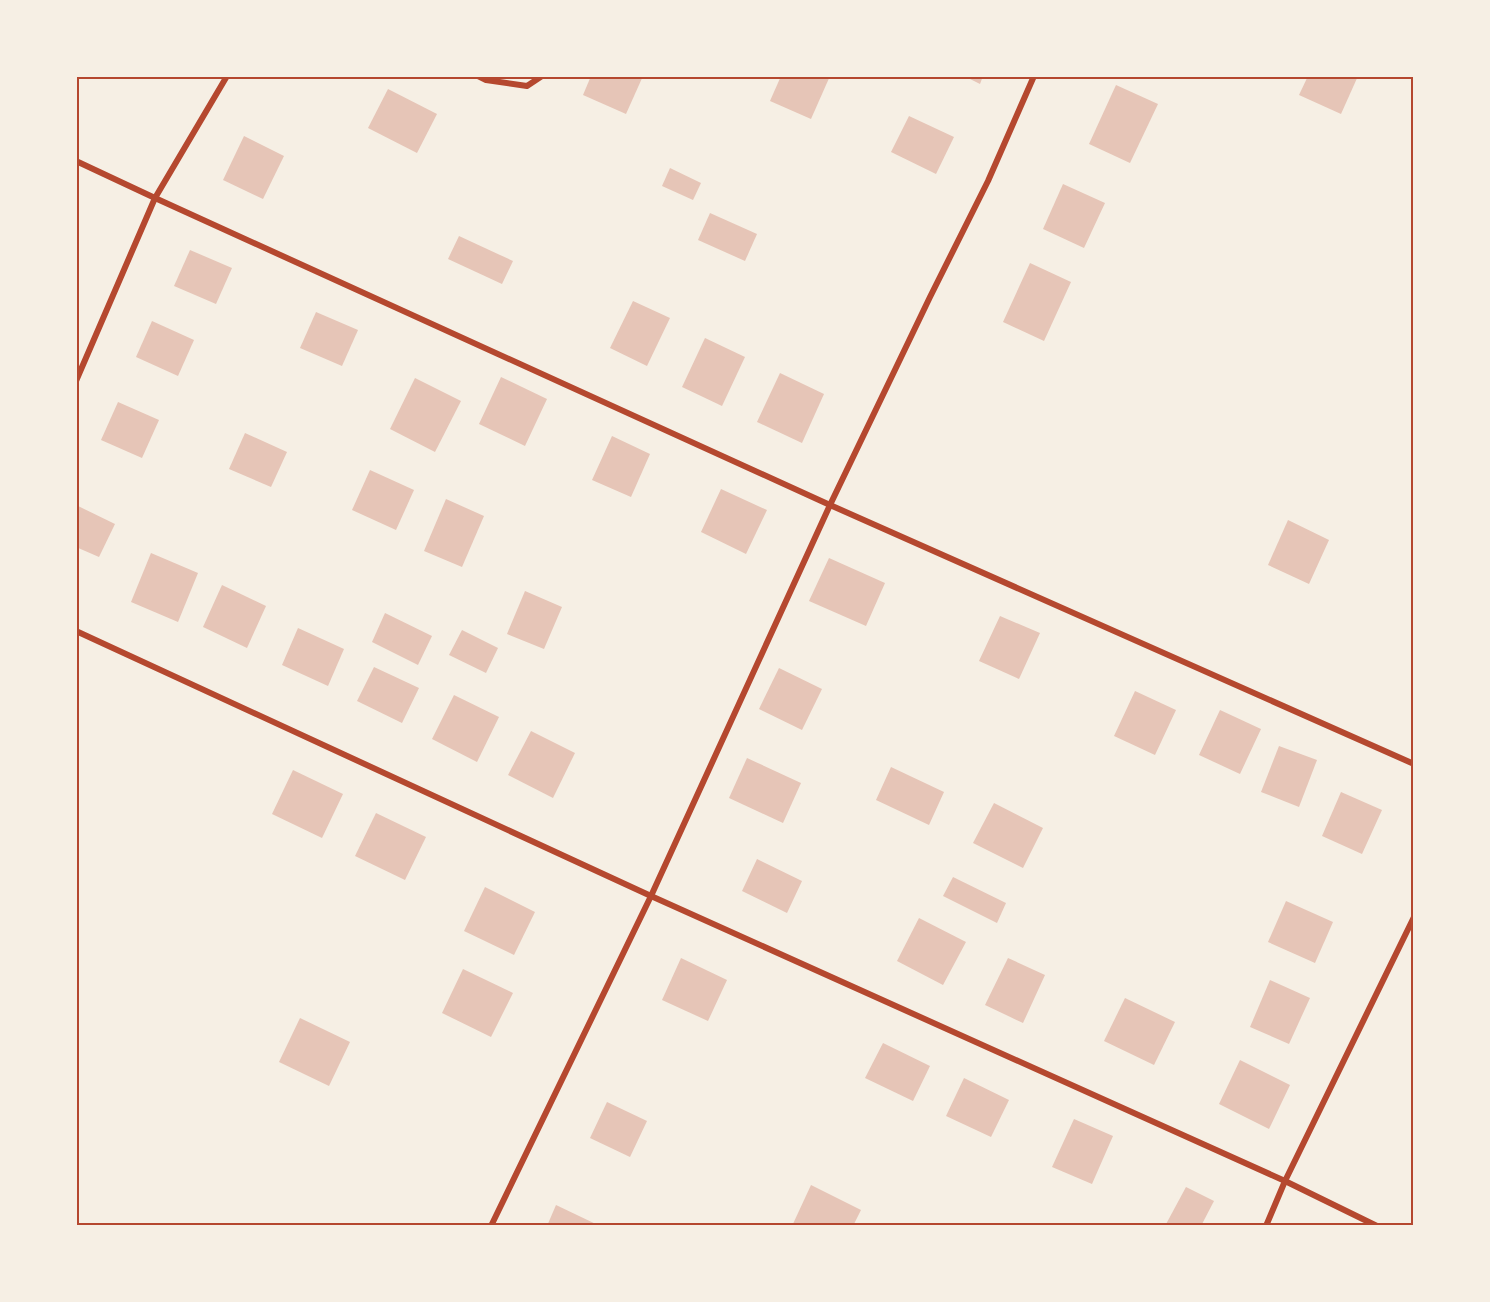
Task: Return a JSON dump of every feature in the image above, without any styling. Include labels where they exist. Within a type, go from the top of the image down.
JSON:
[{"type":"street","points":[[76,381],[155,198],[227,76]]},
{"type":"street","points":[[478,76],[486,80],[527,86],[542,76]]},
{"type":"street","points":[[491,1226],[651,896],[830,505],[988,181],[1034,76]]},
{"type":"street","points":[[76,161],[830,505],[1413,764]]},
{"type":"street","points":[[76,631],[651,896],[1286,1181],[1377,1226]]},
{"type":"street","points":[[1266,1226],[1413,917]]},
{"type":"building","points":[[591,76],[643,76],[626,114],[583,95]]},
{"type":"building","points":[[781,76],[830,76],[811,119],[770,101]]},
{"type":"building","points":[[964,76],[983,76],[980,84]]},
{"type":"building","points":[[1308,76],[1358,76],[1341,114],[1299,95]]},
{"type":"building","points":[[1116,85],[1158,104],[1130,163],[1089,144]]},
{"type":"building","points":[[388,89],[437,114],[417,153],[368,128]]},
{"type":"building","points":[[909,116],[954,137],[936,174],[891,152]]},
{"type":"building","points":[[244,136],[284,156],[263,199],[223,180]]},
{"type":"building","points":[[670,168],[701,183],[693,200],[662,186]]},
{"type":"building","points":[[1063,184],[1105,203],[1084,248],[1043,229]]},
{"type":"building","points":[[710,213],[757,234],[745,261],[698,240]]},
{"type":"building","points":[[459,236],[513,261],[502,284],[448,259]]},
{"type":"building","points":[[190,250],[232,268],[216,304],[174,286]]},
{"type":"building","points":[[1030,263],[1071,282],[1044,341],[1003,322]]},
{"type":"building","points":[[633,301],[670,318],[647,366],[610,348]]},
{"type":"building","points":[[316,312],[358,330],[342,366],[300,348]]},
{"type":"building","points":[[152,321],[194,340],[178,376],[136,357]]},
{"type":"building","points":[[705,338],[745,357],[722,406],[682,387]]},
{"type":"building","points":[[780,373],[824,394],[802,443],[757,422]]},
{"type":"building","points":[[501,377],[547,399],[525,446],[479,424]]},
{"type":"building","points":[[415,378],[461,401],[435,452],[390,429]]},
{"type":"building","points":[[118,402],[159,420],[142,458],[101,440]]},
{"type":"building","points":[[245,433],[287,452],[271,487],[229,469]]},
{"type":"building","points":[[612,436],[650,454],[631,497],[592,480]]},
{"type":"building","points":[[370,470],[414,490],[396,530],[352,510]]},
{"type":"building","points":[[721,489],[767,510],[746,554],[701,532]]},
{"type":"building","points":[[446,499],[484,516],[462,567],[424,551]]},
{"type":"building","points":[[76,505],[115,524],[99,557],[76,547]]},
{"type":"building","points":[[1288,520],[1329,540],[1309,584],[1268,565]]},
{"type":"building","points":[[151,553],[198,573],[178,622],[131,602]]},
{"type":"building","points":[[829,558],[885,583],[866,626],[809,601]]},
{"type":"building","points":[[222,585],[266,606],[247,648],[203,627]]},
{"type":"building","points":[[525,591],[562,607],[544,649],[507,634]]},
{"type":"building","points":[[385,613],[432,636],[418,665],[372,642]]},
{"type":"building","points":[[1000,616],[1040,633],[1019,679],[979,661]]},
{"type":"building","points":[[298,628],[344,649],[328,686],[282,665]]},
{"type":"building","points":[[462,630],[498,648],[486,673],[449,655]]},
{"type":"building","points":[[374,667],[419,688],[402,723],[357,701]]},
{"type":"building","points":[[779,668],[822,689],[802,730],[759,709]]},
{"type":"building","points":[[1135,691],[1176,710],[1155,755],[1114,736]]},
{"type":"building","points":[[454,695],[499,717],[477,762],[432,739]]},
{"type":"building","points":[[1220,710],[1261,729],[1240,774],[1199,755]]},
{"type":"building","points":[[531,731],[575,753],[553,798],[508,775]]},
{"type":"building","points":[[1279,746],[1317,760],[1299,807],[1261,792]]},
{"type":"building","points":[[747,758],[801,783],[783,823],[729,798]]},
{"type":"building","points":[[891,767],[944,792],[929,825],[876,800]]},
{"type":"building","points":[[293,770],[343,794],[322,838],[272,814]]},
{"type":"building","points":[[1341,792],[1382,810],[1362,854],[1322,836]]},
{"type":"building","points":[[994,803],[1043,828],[1023,868],[973,843]]},
{"type":"building","points":[[376,813],[426,837],[405,880],[355,856]]},
{"type":"building","points":[[757,859],[802,881],[787,913],[742,891]]},
{"type":"building","points":[[953,877],[1006,903],[997,923],[943,896]]},
{"type":"building","points":[[485,887],[535,912],[514,955],[464,931]]},
{"type":"building","points":[[1286,901],[1333,922],[1315,963],[1268,942]]},
{"type":"building","points":[[919,918],[966,942],[943,985],[897,961]]},
{"type":"building","points":[[681,958],[727,980],[708,1021],[662,1000]]},
{"type":"building","points":[[1008,958],[1045,975],[1023,1023],[985,1005]]},
{"type":"building","points":[[463,969],[513,993],[491,1037],[442,1013]]},
{"type":"building","points":[[1270,980],[1310,998],[1289,1044],[1250,1027]]},
{"type":"building","points":[[1125,998],[1175,1022],[1154,1065],[1104,1041]]},
{"type":"building","points":[[300,1018],[350,1042],[329,1086],[279,1062]]},
{"type":"building","points":[[883,1043],[930,1066],[913,1101],[865,1078]]},
{"type":"building","points":[[1240,1060],[1290,1085],[1269,1129],[1219,1104]]},
{"type":"building","points":[[964,1078],[1009,1100],[991,1137],[946,1116]]},
{"type":"building","points":[[607,1102],[647,1121],[630,1157],[590,1138]]},
{"type":"building","points":[[1074,1119],[1113,1136],[1092,1184],[1052,1167]]},
{"type":"building","points":[[811,1185],[861,1210],[853,1226],[792,1226]]},
{"type":"building","points":[[1186,1187],[1214,1201],[1201,1226],[1165,1226]]},
{"type":"building","points":[[556,1205],[600,1226],[547,1226]]}]
